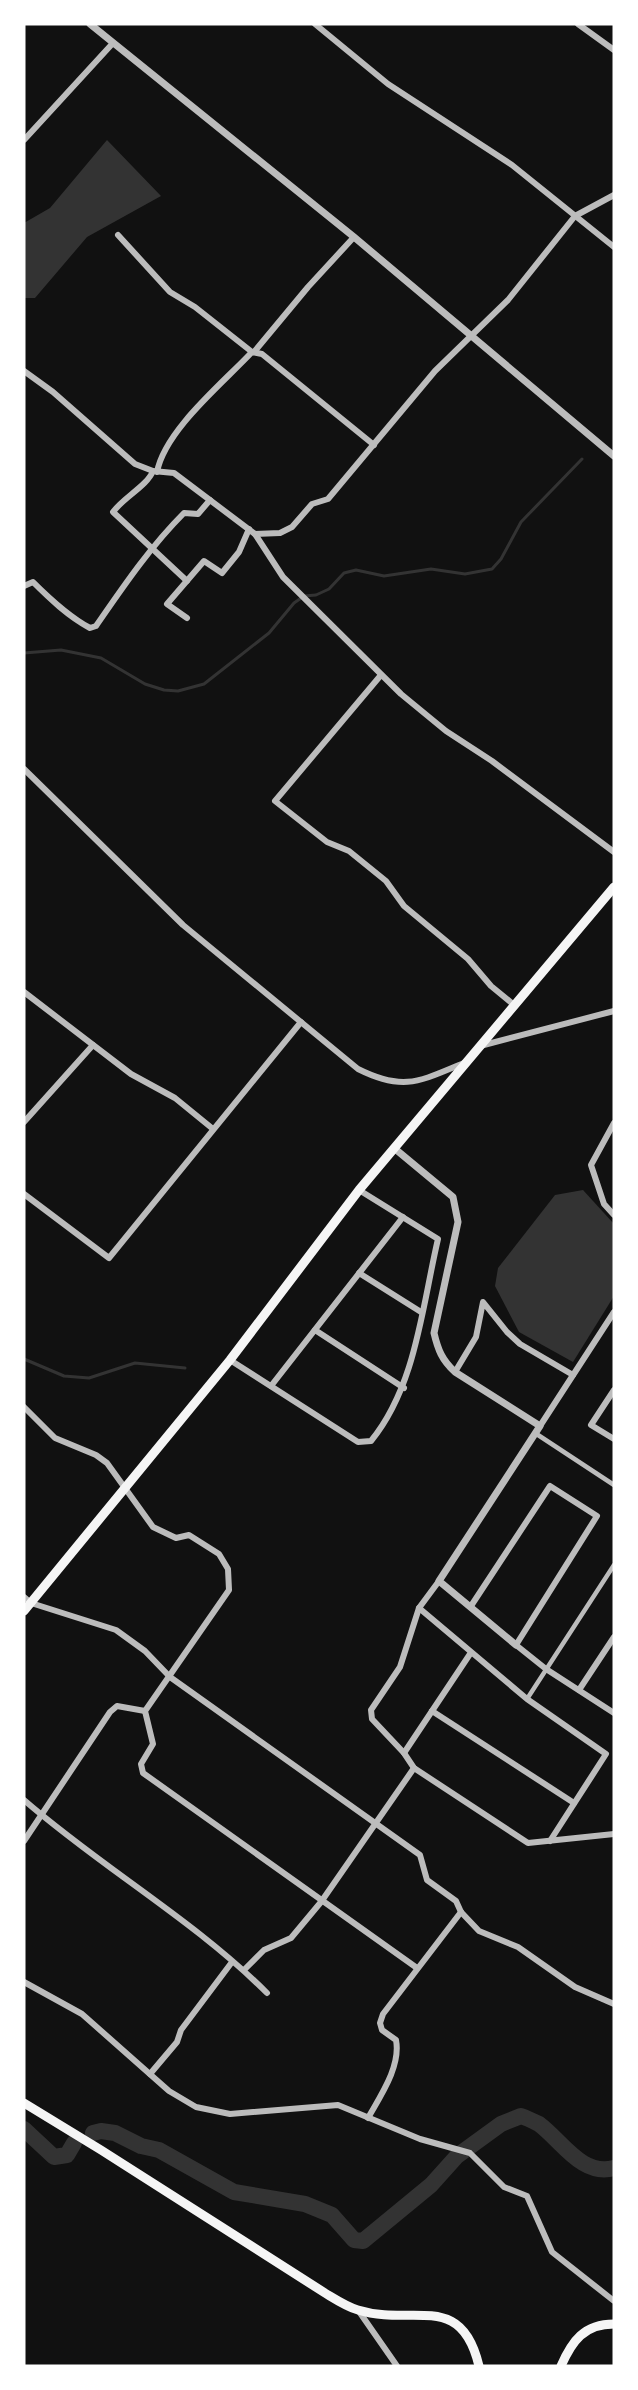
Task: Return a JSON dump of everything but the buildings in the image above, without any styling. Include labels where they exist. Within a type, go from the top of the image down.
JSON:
[{"type":"main road","points":[[26,1604],[127,1487],[230,1360],[359,1190],[464,1062],[614,887]]},
{"type":"main road","points":[[24,2103],[325,2293],[358,2310],[392,2315],[445,2316],[470,2337],[479,2366]]},
{"type":"main road","points":[[561,2366],[570,2344],[580,2333],[602,2324],[614,2324]]},
{"type":"street","points":[[90,24],[354,237],[614,456]]},
{"type":"street","points":[[315,24],[388,84],[512,165],[614,247]]},
{"type":"street","points":[[578,24],[614,50]]},
{"type":"street","points":[[24,140],[113,43]]},
{"type":"street","points":[[252,532],[280,533],[292,527],[312,504],[328,499],[435,371],[508,300],[575,216],[614,195]]},
{"type":"street","points":[[118,235],[170,292],[195,307],[253,352],[262,354],[374,445]]},
{"type":"street","points":[[187,581],[152,551],[113,512],[132,491],[150,479],[160,457],[186,420],[253,352],[354,237]]},
{"type":"street","points":[[24,371],[53,392],[135,464],[155,471],[174,473],[252,532],[282,577],[381,675],[446,731],[492,761],[614,852]]},
{"type":"street","points":[[24,586],[33,582],[53,602],[90,628],[96,626],[129,577],[165,532],[184,513],[198,514],[210,500]]},
{"type":"street","points":[[187,618],[167,604],[204,561],[222,573],[252,532]]},
{"type":"street","points":[[381,675],[275,801],[327,842],[349,850],[386,881],[404,906],[468,959],[491,986],[513,1004]]},
{"type":"street","points":[[24,769],[183,925],[358,1069],[380,1080],[398,1083],[421,1081],[464,1062]]},
{"type":"street","points":[[24,992],[131,1074],[175,1098],[213,1129]]},
{"type":"street","points":[[477,1047],[614,1011]]},
{"type":"street","points":[[24,1194],[109,1258],[301,1022]]},
{"type":"street","points":[[24,1122],[93,1045]]},
{"type":"street","points":[[614,1123],[591,1165],[604,1204],[614,1215]]},
{"type":"street","points":[[394,1148],[453,1197],[457,1206],[458,1222],[434,1333],[438,1350],[444,1361],[455,1372],[540,1426]]},
{"type":"street","points":[[230,1360],[358,1442],[370,1441],[404,1388],[438,1239],[359,1190]]},
{"type":"street","points":[[271,1386],[403,1217]]},
{"type":"street","points":[[359,1273],[421,1312]]},
{"type":"street","points":[[455,1372],[476,1337],[483,1302],[507,1332],[520,1344],[573,1375]]},
{"type":"street","points":[[614,1312],[439,1581],[419,1608],[400,1667],[371,1710],[372,1719],[404,1753],[414,1768],[528,1843],[614,1834]]},
{"type":"street","points":[[315,1330],[404,1388]]},
{"type":"street","points":[[614,1390],[591,1425],[614,1439]]},
{"type":"street","points":[[24,1407],[56,1438],[96,1455],[107,1463],[127,1487],[153,1527],[176,1538],[189,1535],[207,1544],[219,1554],[228,1569],[229,1590],[145,1711],[153,1744],[141,1764],[143,1773],[321,1902],[417,1968]]},
{"type":"street","points":[[535,1433],[614,1485]]},
{"type":"street","points":[[471,1606],[550,1486],[597,1516],[516,1645]]},
{"type":"street","points":[[527,1699],[614,1565]]},
{"type":"street","points":[[439,1581],[546,1669],[614,1713]]},
{"type":"street","points":[[26,1604],[116,1630],[145,1651],[170,1677],[420,1855],[428,1880],[456,1901],[461,1912],[479,1931],[518,1947],[575,1987],[614,2004]]},
{"type":"street","points":[[419,1608],[470,1654],[527,1699],[606,1754],[550,1841]]},
{"type":"street","points":[[579,1690],[614,1637]]},
{"type":"street","points":[[404,1753],[470,1654]]},
{"type":"street","points":[[24,1841],[43,1816],[110,1712],[117,1706],[145,1711]]},
{"type":"street","points":[[432,1711],[574,1803]]},
{"type":"street","points":[[244,1970],[264,1950],[291,1938],[321,1902],[414,1768]]},
{"type":"street","points":[[24,1800],[244,1970],[267,1993]]},
{"type":"street","points":[[368,2118],[387,2083],[398,2050],[396,2040],[382,2030],[380,2023],[417,1968],[461,1912]]},
{"type":"street","points":[[150,2074],[177,2042],[181,2030],[232,1962]]},
{"type":"street","points":[[24,1982],[82,2014],[169,2091],[196,2107],[230,2114],[338,2105],[420,2139],[470,2153],[504,2187],[527,2196],[552,2252],[614,2301]]},
{"type":"street","points":[[358,2310],[397,2366]]},
{"type":"shaded area","points":[[107,140],[161,196],[87,237],[35,298],[24,298],[24,223],[50,208]]},
{"type":"shaded area","points":[[583,1190],[614,1224],[614,1296],[573,1362],[519,1332],[495,1286],[498,1268],[555,1195]]},
{"type":"waterway","points":[[24,653],[61,650],[101,658],[145,684],[164,690],[178,691],[204,684],[269,633],[294,603],[304,596],[316,595],[329,589],[344,573],[356,570],[384,576],[431,569],[465,574],[492,569],[501,559],[521,522],[582,459]]},
{"type":"waterway","points":[[24,1359],[64,1376],[89,1378],[135,1363],[185,1368]]},
{"type":"waterway","points":[[93,2133],[101,2131],[115,2133],[141,2146],[159,2150],[234,2192],[305,2204],[332,2215],[354,2240],[363,2241],[431,2185],[457,2156],[501,2124],[521,2116],[539,2124],[582,2163],[603,2169],[614,2168]]},
{"type":"waterway","points":[[24,2129],[54,2157],[67,2155],[74,2143]]}]
